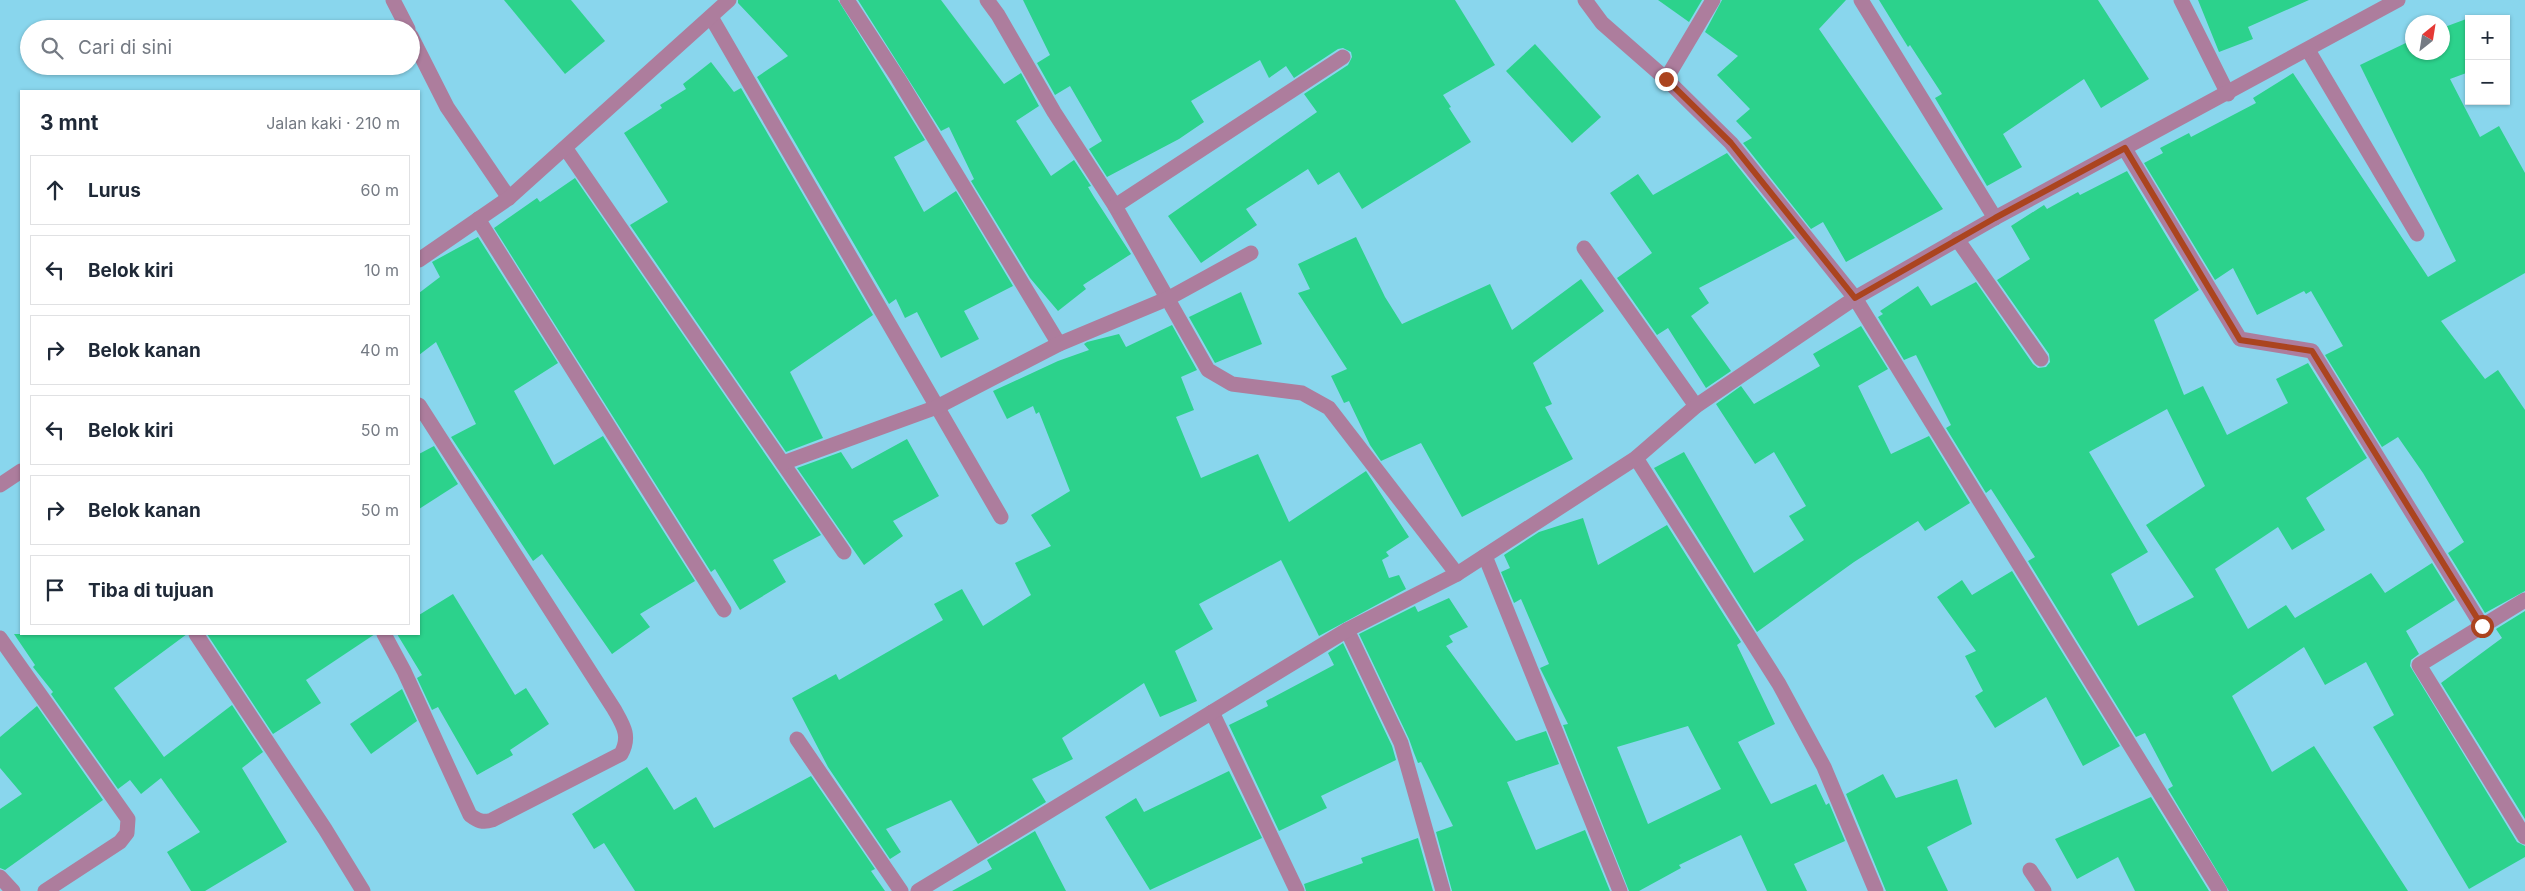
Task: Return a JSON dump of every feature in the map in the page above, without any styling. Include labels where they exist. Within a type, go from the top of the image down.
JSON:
[{"type":"street","points":[[393,0],[403,20]]},
{"type":"street","points":[[420,259],[509,198],[566,149],[729,0]]},
{"type":"street","points":[[847,0],[903,87],[1059,344]]},
{"type":"street","points":[[987,0],[998,15],[1054,112],[1115,206],[1169,298],[1199,357],[1208,370],[1232,384],[1302,393],[1329,408],[1457,574]]},
{"type":"street","points":[[1585,0],[1602,23],[1666,79],[1731,143],[1855,298],[2220,891]]},
{"type":"street","points":[[1666,79],[1713,0]]},
{"type":"street","points":[[1861,0],[1995,218]]},
{"type":"street","points":[[2181,0],[2228,94]]},
{"type":"street","points":[[918,891],[1347,630],[1457,574],[1636,458],[1696,406],[1855,298],[1995,218],[2228,94],[2398,0]]},
{"type":"street","points":[[711,17],[1001,517]]},
{"type":"street","points":[[2308,50],[2417,234]]},
{"type":"street","points":[[420,54],[447,107],[509,198]]},
{"type":"street","points":[[1115,206],[1343,57]]},
{"type":"street","points":[[2125,148],[2240,340],[2312,351],[2482,626]]},
{"type":"street","points":[[566,149],[844,552]]},
{"type":"street","points":[[478,219],[724,610]]},
{"type":"street","points":[[1958,239],[2040,359]]},
{"type":"street","points":[[1584,248],[1696,406]]},
{"type":"street","points":[[783,463],[937,407],[1059,344],[1169,298],[1250,253]]},
{"type":"street","points":[[385,635],[404,671],[470,815],[477,820],[484,822],[492,820],[621,754],[625,747],[627,737],[624,726],[614,709],[420,407]]},
{"type":"street","points":[[1636,458],[1779,684],[1824,767],[1876,891]]},
{"type":"street","points":[[0,485],[20,471]]},
{"type":"street","points":[[1485,556],[1620,891]]},
{"type":"street","points":[[2525,600],[2418,665],[2525,837]]},
{"type":"street","points":[[1347,630],[1402,743],[1444,891]]},
{"type":"street","points":[[197,635],[325,829],[363,891]]},
{"type":"street","points":[[0,638],[128,819],[127,833],[120,842],[45,891]]},
{"type":"street","points":[[1212,712],[1297,891]]},
{"type":"street","points":[[797,739],[901,891]]},
{"type":"street","points":[[2030,870],[2044,891]]},
{"type":"street","points":[[0,877],[13,891]]},
{"type":"building","points":[[504,0],[571,0],[605,41],[565,74]]},
{"type":"building","points":[[738,0],[838,0],[925,140],[894,157],[924,212],[956,191],[1013,286],[964,311],[979,339],[941,358],[917,312],[905,318],[896,299],[889,304],[757,77],[788,56],[738,3]]},
{"type":"building","points":[[858,0],[941,0],[1004,84],[1021,73],[1039,106],[1016,121],[1051,176],[1074,160],[1091,186],[1088,187],[1094,197],[1131,254],[1083,285],[1086,289],[1058,311],[1030,278],[971,181],[974,179],[949,127],[941,131]]},
{"type":"building","points":[[1023,0],[1455,0],[1495,65],[1443,95],[1471,142],[1362,209],[1339,172],[1318,185],[1308,169],[1246,209],[1257,225],[1201,263],[1168,216],[1317,112],[1304,94],[1348,65],[1352,57],[1351,52],[1343,48],[1338,49],[1294,78],[1286,66],[1269,78],[1260,60],[1191,101],[1204,122],[1179,139],[1107,177],[1089,149],[1102,141],[1070,86],[1055,95],[1037,63],[1050,55]]},
{"type":"building","points":[[1658,0],[1702,0],[1689,22]]},
{"type":"building","points":[[1722,0],[1846,0],[1819,29],[1943,209],[1846,262],[1823,222],[1811,229],[1743,143],[1752,138],[1736,121],[1750,109],[1717,75],[1738,56],[1705,32]]},
{"type":"building","points":[[1879,0],[2098,0],[2149,79],[2101,108],[2084,79],[2003,134],[2022,167],[1987,186],[1935,98],[1942,94],[1910,45],[1908,47]]},
{"type":"building","points":[[2198,0],[2309,0],[2248,27],[2253,39],[2219,52]]},
{"type":"building","points":[[2465,19],[2465,73],[2450,79],[2480,137],[2499,126],[2525,173],[2525,273],[2441,321],[2485,379],[2498,370],[2525,410],[2525,591],[2485,613],[2448,553],[2464,542],[2423,473],[2398,437],[2382,447],[2325,355],[2343,346],[2311,291],[2306,294],[2304,291],[2257,315],[2233,268],[2215,280],[2144,163],[2163,153],[2160,148],[2189,133],[2191,137],[2256,103],[2253,98],[2293,73],[2428,277],[2456,261],[2360,65],[2405,43],[2405,60],[2450,60],[2450,25]]},
{"type":"building","points":[[1535,44],[1601,117],[1572,143],[1506,71]]},
{"type":"building","points":[[711,62],[734,92],[741,88],[873,315],[790,372],[823,438],[786,452],[630,225],[668,202],[624,133],[662,108],[660,105],[686,89],[683,84]]},
{"type":"building","points":[[1727,153],[1795,238],[1699,288],[1709,303],[1691,316],[1731,371],[1706,388],[1668,328],[1657,335],[1617,278],[1652,253],[1610,193],[1638,174],[1653,195]]},
{"type":"building","points":[[2127,171],[2199,290],[2154,320],[2184,395],[2203,386],[2227,435],[2288,403],[2276,379],[2308,363],[2367,458],[2306,498],[2325,530],[2292,550],[2278,527],[2215,569],[2248,629],[2286,605],[2295,618],[2371,573],[2385,593],[2432,563],[2455,600],[2406,631],[2419,654],[2411,660],[2410,666],[2517,842],[2525,846],[2525,857],[2469,889],[2373,727],[2394,715],[2366,662],[2325,685],[2304,647],[2232,696],[2272,772],[2314,746],[2408,891],[2229,891],[2168,789],[2173,786],[2145,733],[2136,737],[2028,561],[2035,557],[1991,489],[1986,493],[1946,428],[1951,425],[1916,355],[1904,360],[1878,317],[1883,314],[1880,311],[1918,286],[1931,306],[1976,282],[2033,364],[2038,368],[2046,367],[2050,362],[2049,354],[1997,280],[2030,259],[2011,226],[2044,205],[2047,209],[2078,192],[2080,195]],"holes":[[[2167,409],[2205,486],[2146,525],[2194,597],[2138,626],[2111,574],[2148,552],[2089,452]]]},
{"type":"building","points":[[575,178],[821,535],[773,560],[786,582],[740,610],[715,569],[711,572],[494,228],[537,198],[540,202]]},
{"type":"building","points":[[478,237],[558,363],[514,391],[554,465],[603,436],[695,581],[640,614],[650,627],[612,654],[542,554],[533,561],[451,437],[476,424],[436,342],[420,354],[420,292],[440,277],[432,262]]},
{"type":"building","points":[[1356,237],[1385,297],[1402,324],[1490,284],[1512,330],[1581,279],[1604,311],[1533,363],[1552,404],[1545,407],[1573,459],[1462,517],[1421,443],[1381,461],[1370,445],[1349,401],[1344,403],[1331,376],[1347,369],[1298,293],[1310,289],[1298,264]]},
{"type":"building","points":[[1241,292],[1262,344],[1215,363],[1189,317]]},
{"type":"building","points":[[1172,325],[1197,370],[1181,377],[1194,410],[1176,417],[1201,478],[1258,454],[1289,522],[1366,471],[1409,537],[1386,552],[1389,556],[1382,560],[1389,578],[1399,575],[1406,589],[1319,636],[1281,560],[1199,604],[1213,629],[1175,651],[1197,701],[1160,717],[1144,683],[1062,738],[1073,759],[1032,779],[1046,802],[978,844],[951,800],[886,829],[901,852],[890,859],[828,767],[792,698],[836,674],[839,680],[943,620],[934,604],[962,589],[983,626],[1031,595],[1015,563],[1051,546],[1031,515],[1070,491],[1039,412],[1036,414],[1033,406],[1007,419],[993,391],[1058,361],[1089,350],[1084,344],[1087,342],[1119,334],[1126,347]]},
{"type":"building","points":[[1861,326],[1888,369],[1858,386],[1891,454],[1929,436],[1970,503],[1925,531],[1918,521],[1854,562],[1757,632],[1654,468],[1684,452],[1754,573],[1804,540],[1789,516],[1806,506],[1774,452],[1755,464],[1716,404],[1741,386],[1754,404],[1820,366],[1813,354]]},
{"type":"building","points":[[907,439],[939,496],[893,521],[903,536],[864,565],[797,468],[841,452],[852,469]]},
{"type":"building","points":[[434,446],[458,484],[420,508],[420,453]]},
{"type":"building","points":[[1583,518],[1598,565],[1667,525],[1741,642],[1737,645],[1775,724],[1738,742],[1771,804],[1816,784],[1826,805],[1829,803],[1845,841],[1794,864],[1807,891],[1767,891],[1741,835],[1679,865],[1681,868],[1639,891],[1629,891],[1563,725],[1568,724],[1540,668],[1549,664],[1521,599],[1514,603],[1501,572],[1510,568],[1504,555],[1539,532]],"holes":[[[1688,726],[1721,789],[1648,824],[1617,747]]]},
{"type":"building","points":[[2012,571],[2120,746],[2083,766],[2046,697],[1995,728],[1975,696],[1983,691],[1965,656],[1976,651],[1937,597],[1962,580],[1972,595]]},
{"type":"building","points":[[453,594],[515,695],[526,688],[549,724],[510,750],[513,755],[477,775],[438,707],[432,710],[417,678],[422,675],[398,635],[420,635],[420,614]]},
{"type":"building","points":[[1449,598],[1468,627],[1449,636],[1453,642],[1446,646],[1516,741],[1546,731],[1559,764],[1507,782],[1536,850],[1585,830],[1610,891],[1452,891],[1436,832],[1453,826],[1421,762],[1418,763],[1409,739],[1359,634],[1415,606],[1418,612]]},
{"type":"building","points":[[2525,611],[2525,819],[2441,683],[2502,638],[2496,629]]},
{"type":"building","points":[[14,634],[186,635],[114,688],[164,757],[232,705],[263,752],[242,768],[287,842],[205,891],[191,891],[167,852],[200,832],[161,778],[141,794],[130,780],[118,789],[51,694],[53,692],[33,667],[35,665]]},
{"type":"building","points":[[208,635],[374,635],[306,680],[321,703],[273,734]]},
{"type":"building","points":[[1343,643],[1392,746],[1396,760],[1321,796],[1327,808],[1279,831],[1229,725],[1268,706],[1266,701],[1334,665],[1328,653]]},
{"type":"building","points":[[402,689],[417,721],[371,754],[350,724]]},
{"type":"building","points":[[37,706],[103,800],[5,870],[0,868],[0,809],[22,794],[0,768],[0,737]]},
{"type":"building","points":[[647,767],[674,810],[696,797],[714,828],[811,776],[875,869],[871,871],[885,891],[635,891],[604,843],[594,849],[572,814]]},
{"type":"building","points":[[1229,771],[1262,838],[1150,890],[1105,817],[1136,798],[1144,812]]},
{"type":"building","points":[[1883,774],[1896,798],[1957,779],[1972,824],[1927,847],[1948,891],[1886,891],[1846,794]]},
{"type":"building","points":[[2151,797],[2209,891],[2135,891],[2118,857],[2077,879],[2055,839]]},
{"type":"building","points":[[1035,831],[1066,891],[952,891],[992,869],[987,860]]},
{"type":"building","points":[[1418,838],[1433,891],[1306,891],[1304,884],[1363,863],[1361,858]]},
{"type":"route","points":[[1666,79],[1731,143],[1855,298],[1995,218],[2125,148],[2240,340],[2312,351],[2482,626]]}]
